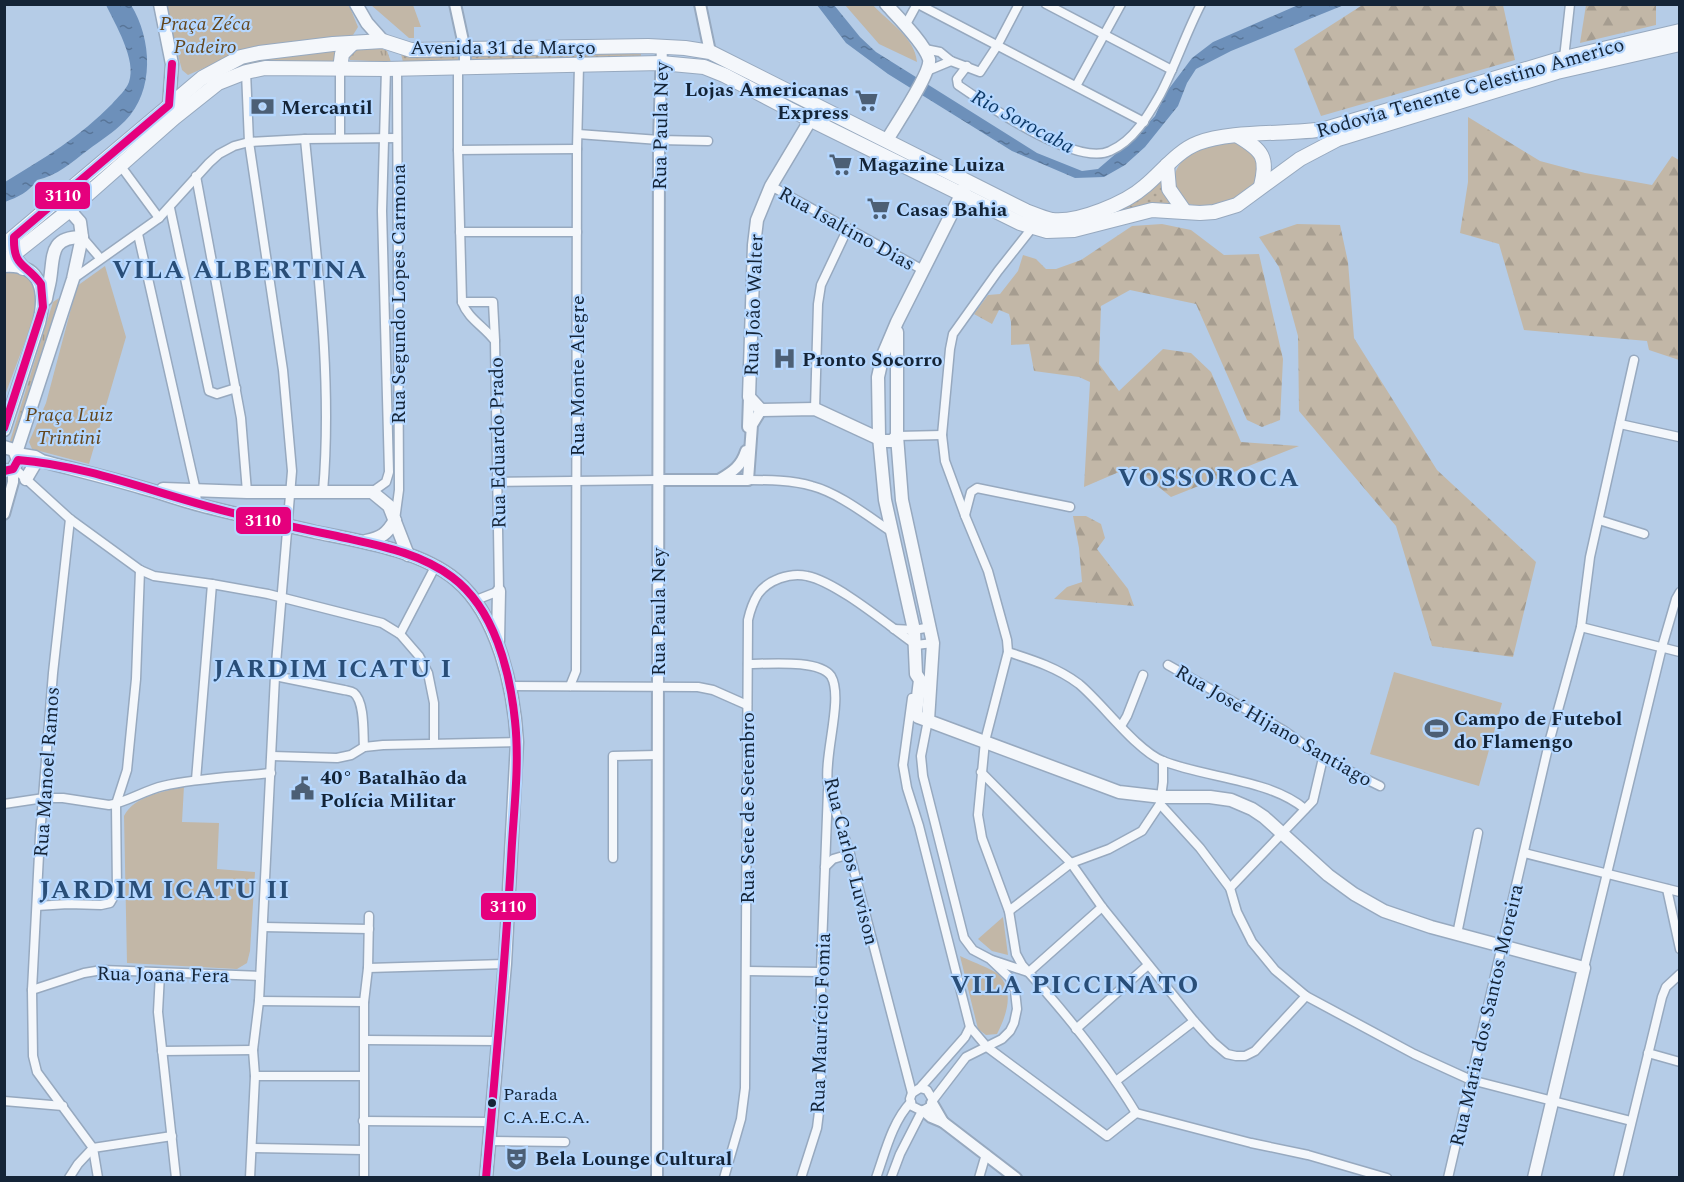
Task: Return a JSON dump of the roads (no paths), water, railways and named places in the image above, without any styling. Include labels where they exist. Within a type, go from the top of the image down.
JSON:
[{"type":"highway","name":"Rodovia Tenente Celestino Americo","points":[[965,188],[1053,220],[1084,216],[1128,198],[1195,144],[1210,139],[1303,133],[1325,129],[1564,58],[1680,31]]},
{"type":"highway","name":"Avenida 31 de Março","points":[[8,253],[56,203],[169,105],[202,78],[241,57],[268,52],[383,41],[411,50],[662,46],[710,51]]},
{"type":"highway","points":[[383,41],[394,54],[391,69]]},
{"type":"highway","points":[[339,69],[342,54],[353,43]]},
{"type":"highway","name":"Rodovia Tenente Celestino Americo","points":[[965,188],[1032,228],[1047,231],[1074,230],[1152,210],[1200,213],[1226,209],[1237,205],[1300,159],[1338,140],[1557,72],[1680,44]]},
{"type":"highway","points":[[692,66],[710,51],[894,160],[965,188]]},
{"type":"highway","name":"Avenida 31 de Março","points":[[8,253],[70,210],[208,90],[218,83],[246,72],[266,68],[391,69],[661,63],[692,66]]},
{"type":"highway","points":[[692,66],[704,67],[815,114],[887,140],[965,188]]},
{"type":"highway","points":[[1238,136],[1254,145],[1261,153],[1265,170],[1261,186]]},
{"type":"highway","points":[[1167,165],[1169,189],[1185,212]]},
{"type":"highway","points":[[8,253],[23,268]]},
{"type":"main road","points":[[160,4],[172,64],[169,105]]},
{"type":"main road","points":[[356,4],[367,23],[383,41]]},
{"type":"main road","points":[[886,4],[925,49],[929,61],[926,73],[887,140]]},
{"type":"main road","points":[[172,64],[180,78],[192,87],[208,90]]},
{"type":"main road","name":"Rua João Walter","points":[[761,410],[750,397],[754,245],[757,220],[771,186],[815,114]]},
{"type":"main road","points":[[965,188],[897,322],[883,355],[878,376],[879,437],[885,500],[914,630],[916,674],[920,680],[916,713],[918,717],[1119,792],[1161,801],[1210,797],[1231,800],[1264,817],[1329,875],[1354,894],[1384,911],[1457,934],[1584,968],[1534,1178]]},
{"type":"main road","points":[[14,463],[73,279],[82,237],[80,222],[63,204],[56,203]]},
{"type":"main road","points":[[4,430],[43,307],[52,254],[64,240],[82,237]]},
{"type":"main road","points":[[23,268],[32,273],[45,288],[60,289],[73,279]]},
{"type":"main road","points":[[897,322],[897,436],[902,500],[907,535],[922,589],[933,644],[928,720]]},
{"type":"main road","points":[[761,410],[815,409],[888,441],[892,441],[897,436]]},
{"type":"main road","points":[[4,447],[11,448],[14,463]]},
{"type":"main road","points":[[14,463],[35,457],[39,461],[197,504],[363,542],[408,555],[455,579],[476,600],[498,645],[516,720],[517,742],[505,964],[486,1178]]},
{"type":"main road","points":[[26,479],[39,461]]},
{"type":"main road","points":[[141,487],[196,491],[372,492],[387,502],[408,555]]},
{"type":"main road","points":[[363,542],[379,539],[385,535],[395,520]]},
{"type":"main road","points":[[892,532],[903,530],[907,535]]},
{"type":"main road","points":[[498,645],[499,591]]},
{"type":"street","points":[[455,4],[465,50],[462,66],[458,150],[462,302],[493,302],[495,341]]},
{"type":"street","points":[[700,4],[710,51]]},
{"type":"street","points":[[905,26],[917,4],[1144,122]]},
{"type":"street","points":[[925,49],[940,52],[951,61],[980,72],[997,46],[1018,4]]},
{"type":"street","points":[[1046,4],[1172,70]]},
{"type":"street","points":[[1076,87],[1121,4]]},
{"type":"street","points":[[967,66],[957,79],[958,85],[996,111],[1041,136],[1075,150],[1094,154],[1109,152],[1125,142],[1144,122],[1172,70],[1201,4]]},
{"type":"street","points":[[1564,58],[1570,4]]},
{"type":"street","name":"Rua Paula Ney","points":[[657,1178],[659,140],[662,46]]},
{"type":"street","points":[[1655,49],[1680,52]]},
{"type":"street","points":[[926,73],[951,61]]},
{"type":"street","name":"Rua Monte Alegre","points":[[570,686],[576,671],[579,65]]},
{"type":"street","points":[[339,69],[339,138]]},
{"type":"street","points":[[372,492],[386,482],[389,475],[382,211],[384,139],[391,69]]},
{"type":"street","name":"Rua Segundo Lopes Carmona","points":[[391,69],[398,138],[399,489],[395,520]]},
{"type":"street","points":[[246,72],[249,142],[283,370],[292,471],[275,676],[259,1001],[253,1050],[255,1076],[250,1178]]},
{"type":"street","points":[[578,134],[708,141]]},
{"type":"street","points":[[73,279],[159,218],[170,208],[195,176],[219,154],[234,146],[249,142],[305,138],[398,138]]},
{"type":"street","points":[[305,138],[322,327],[326,453],[322,492]]},
{"type":"street","points":[[458,150],[577,149]]},
{"type":"street","points":[[120,165],[159,218]]},
{"type":"street","points":[[195,176],[242,418],[247,492]]},
{"type":"street","name":"Rua Isaltino Dias","points":[[771,186],[923,270]]},
{"type":"street","points":[[170,208],[209,392],[217,394],[236,388]]},
{"type":"street","points":[[815,409],[818,304],[821,285],[848,228]]},
{"type":"street","points":[[1032,228],[953,334],[942,435],[945,461],[964,515],[988,571],[1007,640],[1008,652],[985,741],[978,815],[982,838],[1009,911],[1016,954],[1116,1081],[1136,1113],[1251,1143],[1308,1155],[1387,1178]]},
{"type":"street","points":[[460,232],[577,232]]},
{"type":"street","points":[[138,234],[197,504]]},
{"type":"street","points":[[82,237],[100,258]]},
{"type":"street","name":"Rua Eduardo Prado","points":[[462,302],[466,313],[495,341],[499,591]]},
{"type":"street","name":"Rua Maria dos Santos Moreira","points":[[1448,1178],[1550,739],[1581,627],[1588,587],[1590,557],[1634,360]]},
{"type":"street","name":"Rua João Walter","points":[[719,480],[736,469],[743,461],[750,397]]},
{"type":"street","points":[[748,480],[752,425],[761,410]]},
{"type":"street","points":[[1620,424],[1679,437]]},
{"type":"street","points":[[897,436],[942,435]]},
{"type":"street","points":[[14,463],[26,479],[70,519],[140,570],[154,576],[212,584],[382,623],[400,634],[419,656],[428,673],[434,703],[434,742]]},
{"type":"street","points":[[4,514],[13,482],[14,463]]},
{"type":"street","points":[[389,475],[399,474]]},
{"type":"street","points":[[496,482],[576,480],[796,482],[830,493],[892,532]]},
{"type":"street","points":[[964,515],[971,492],[977,488],[1070,507]]},
{"type":"street","name":"Rua Manoel Ramos","points":[[70,519],[53,674],[40,835],[32,990],[33,1056],[37,1072],[93,1148]]},
{"type":"street","points":[[1599,520],[1644,534]]},
{"type":"street","points":[[400,634],[435,567]]},
{"type":"street","points":[[38,906],[100,905],[110,903],[117,891],[116,804],[127,770],[134,701],[140,570]]},
{"type":"street","name":"Rua Sete de Setembro","points":[[724,1178],[741,1119],[745,1088],[748,620],[754,601],[759,592],[772,582],[791,575],[806,575],[821,580],[916,645]]},
{"type":"street","points":[[196,780],[212,584]]},
{"type":"street","points":[[476,600],[499,591]]},
{"type":"street","points":[[1584,968],[1662,647],[1680,591]]},
{"type":"street","points":[[893,629],[914,630],[931,627]]},
{"type":"street","points":[[1581,627],[1680,652]]},
{"type":"street","points":[[916,645],[933,644]]},
{"type":"street","points":[[1008,652],[1042,663],[1079,685],[1145,749],[1162,761],[1286,796],[1305,809]]},
{"type":"street","name":"Rua Carlos Luvison","points":[[748,664],[819,666],[830,675],[836,698],[830,742],[828,784],[850,854],[914,1095]]},
{"type":"street","name":"Rua José Hijano Santiago","points":[[1167,664],[1283,730],[1323,759],[1380,786]]},
{"type":"street","points":[[916,674],[903,765],[907,788],[919,826],[970,1027],[987,1047],[1107,1136],[1136,1113]]},
{"type":"street","points":[[1121,726],[1143,675]]},
{"type":"street","points":[[275,676],[354,693],[361,709],[364,747]]},
{"type":"street","points":[[509,686],[698,687],[713,690],[747,705]]},
{"type":"street","points":[[928,720],[921,756],[923,776],[964,938],[974,950],[990,959],[1029,972]]},
{"type":"street","points":[[272,756],[337,758],[351,755],[364,747],[434,742],[517,742]]},
{"type":"street","points":[[613,858],[613,756],[657,755]]},
{"type":"street","points":[[1230,888],[1312,801],[1323,759]]},
{"type":"street","points":[[1009,911],[1071,863],[1109,849],[1142,831],[1161,801],[1162,761]]},
{"type":"street","points":[[981,772],[1071,863],[1148,965],[1194,1021],[1227,1054],[1245,1056],[1255,1051],[1305,996]]},
{"type":"street","points":[[4,804],[44,798],[116,804],[145,791],[196,780],[271,773]]},
{"type":"street","name":"Rua Maurício Fomia","points":[[801,1178],[817,1128],[821,1096],[821,972],[828,784]]},
{"type":"street","points":[[1161,801],[1230,888],[1237,912],[1252,942],[1275,970],[1305,996],[1414,1054],[1471,1080],[1631,1121]]},
{"type":"street","points":[[1457,934],[1478,833]]},
{"type":"street","points":[[1524,853],[1680,892]]},
{"type":"street","points":[[825,867],[833,859],[850,854]]},
{"type":"street","points":[[932,881],[938,874],[951,883]]},
{"type":"street","points":[[1667,889],[1680,950]]},
{"type":"street","points":[[1029,972],[1102,907]]},
{"type":"street","points":[[364,1178],[364,1002],[368,968],[369,916]]},
{"type":"street","points":[[262,927],[369,929]]},
{"type":"street","points":[[891,1178],[900,1154],[928,1106],[966,1057],[1002,1039],[1014,1023],[1017,1009],[1016,991],[1010,978],[990,959]]},
{"type":"street","points":[[368,968],[505,964]]},
{"type":"street","points":[[1076,1029],[1148,965]]},
{"type":"street","name":"Rua Joana Fera","points":[[32,990],[84,973],[102,970],[260,976]]},
{"type":"street","points":[[747,971],[821,972]]},
{"type":"street","points":[[160,974],[158,1012],[176,1178]]},
{"type":"street","points":[[1618,1178],[1662,998],[1666,987],[1680,974]]},
{"type":"street","points":[[259,1001],[364,1002]]},
{"type":"street","points":[[1116,1081],[1194,1021]]},
{"type":"street","points":[[876,1178],[901,1115],[914,1095],[965,1037],[970,1027]]},
{"type":"street","points":[[365,1040],[497,1041]]},
{"type":"street","points":[[162,1051],[253,1050]]},
{"type":"street","points":[[1648,1053],[1680,1062]]},
{"type":"street","points":[[255,1076],[363,1076]]},
{"type":"street","points":[[914,1095],[927,1090],[928,1106],[932,1117],[943,1122],[1016,1178]]},
{"type":"street","points":[[914,1095],[915,1109],[928,1106]]},
{"type":"street","points":[[4,1101],[63,1106]]},
{"type":"street","points":[[363,1121],[490,1122]]},
{"type":"street","points":[[69,1178],[93,1148],[172,1136]]},
{"type":"street","points":[[490,1141],[565,1142]]},
{"type":"street","points":[[93,1148],[98,1178]]},
{"type":"street","points":[[252,1148],[363,1149]]},
{"type":"street","points":[[979,1178],[986,1154]]},
{"type":"water","points":[[106,5],[131,5],[143,33],[147,64],[146,80],[135,109],[116,129],[70,164],[58,172],[37,180],[23,194],[5,202],[5,182],[75,137],[100,116],[128,85],[131,73],[128,53]]},
{"type":"water","name":"Rio Sorocaba","points":[[817,5],[834,5],[860,37],[876,52],[1037,153],[1082,171],[1098,169],[1133,139],[1155,116],[1165,94],[1192,58],[1213,42],[1298,5],[1344,5],[1231,51],[1196,69],[1187,83],[1178,106],[1145,147],[1125,165],[1104,177],[1075,178],[1012,151],[888,74],[846,43]]},
{"type":"place","name":"Lojas Americanas Express","points":[[867,100]]},
{"type":"place","name":"Mercantil","points":[[263,107]]},
{"type":"place","name":"Magazine Luiza","points":[[840,164]]},
{"type":"place","name":"Casas Bahia","points":[[878,209]]},
{"type":"place","name":"Pronto Socorro","points":[[784,359]]},
{"type":"place","name":"Campo de Futebol do Flamengo","points":[[1436,729]]},
{"type":"place","name":"40° Batalhão da Polícia Militar","points":[[302,788]]},
{"type":"place","name":"Parada C.A.E.C.A.","points":[[492,1103]]},
{"type":"place","name":"Bela Lounge Cultural","points":[[517,1158]]},
{"type":"district","name":"VILA ALBERTINA","points":[[240,269]]},
{"type":"district","name":"VOSSOROCA","points":[[1209,477]]},
{"type":"district","name":"JARDIM ICATU I","points":[[333,668]]},
{"type":"district","name":"JARDIM ICATU II","points":[[165,889]]},
{"type":"district","name":"VILA PICCINATO","points":[[1075,984]]},
{"type":"park label","name":"Praça Zéca Padeiro","points":[[205,34]]},
{"type":"park label","name":"Praça Luiz Trintini","points":[[69,426]]}]
